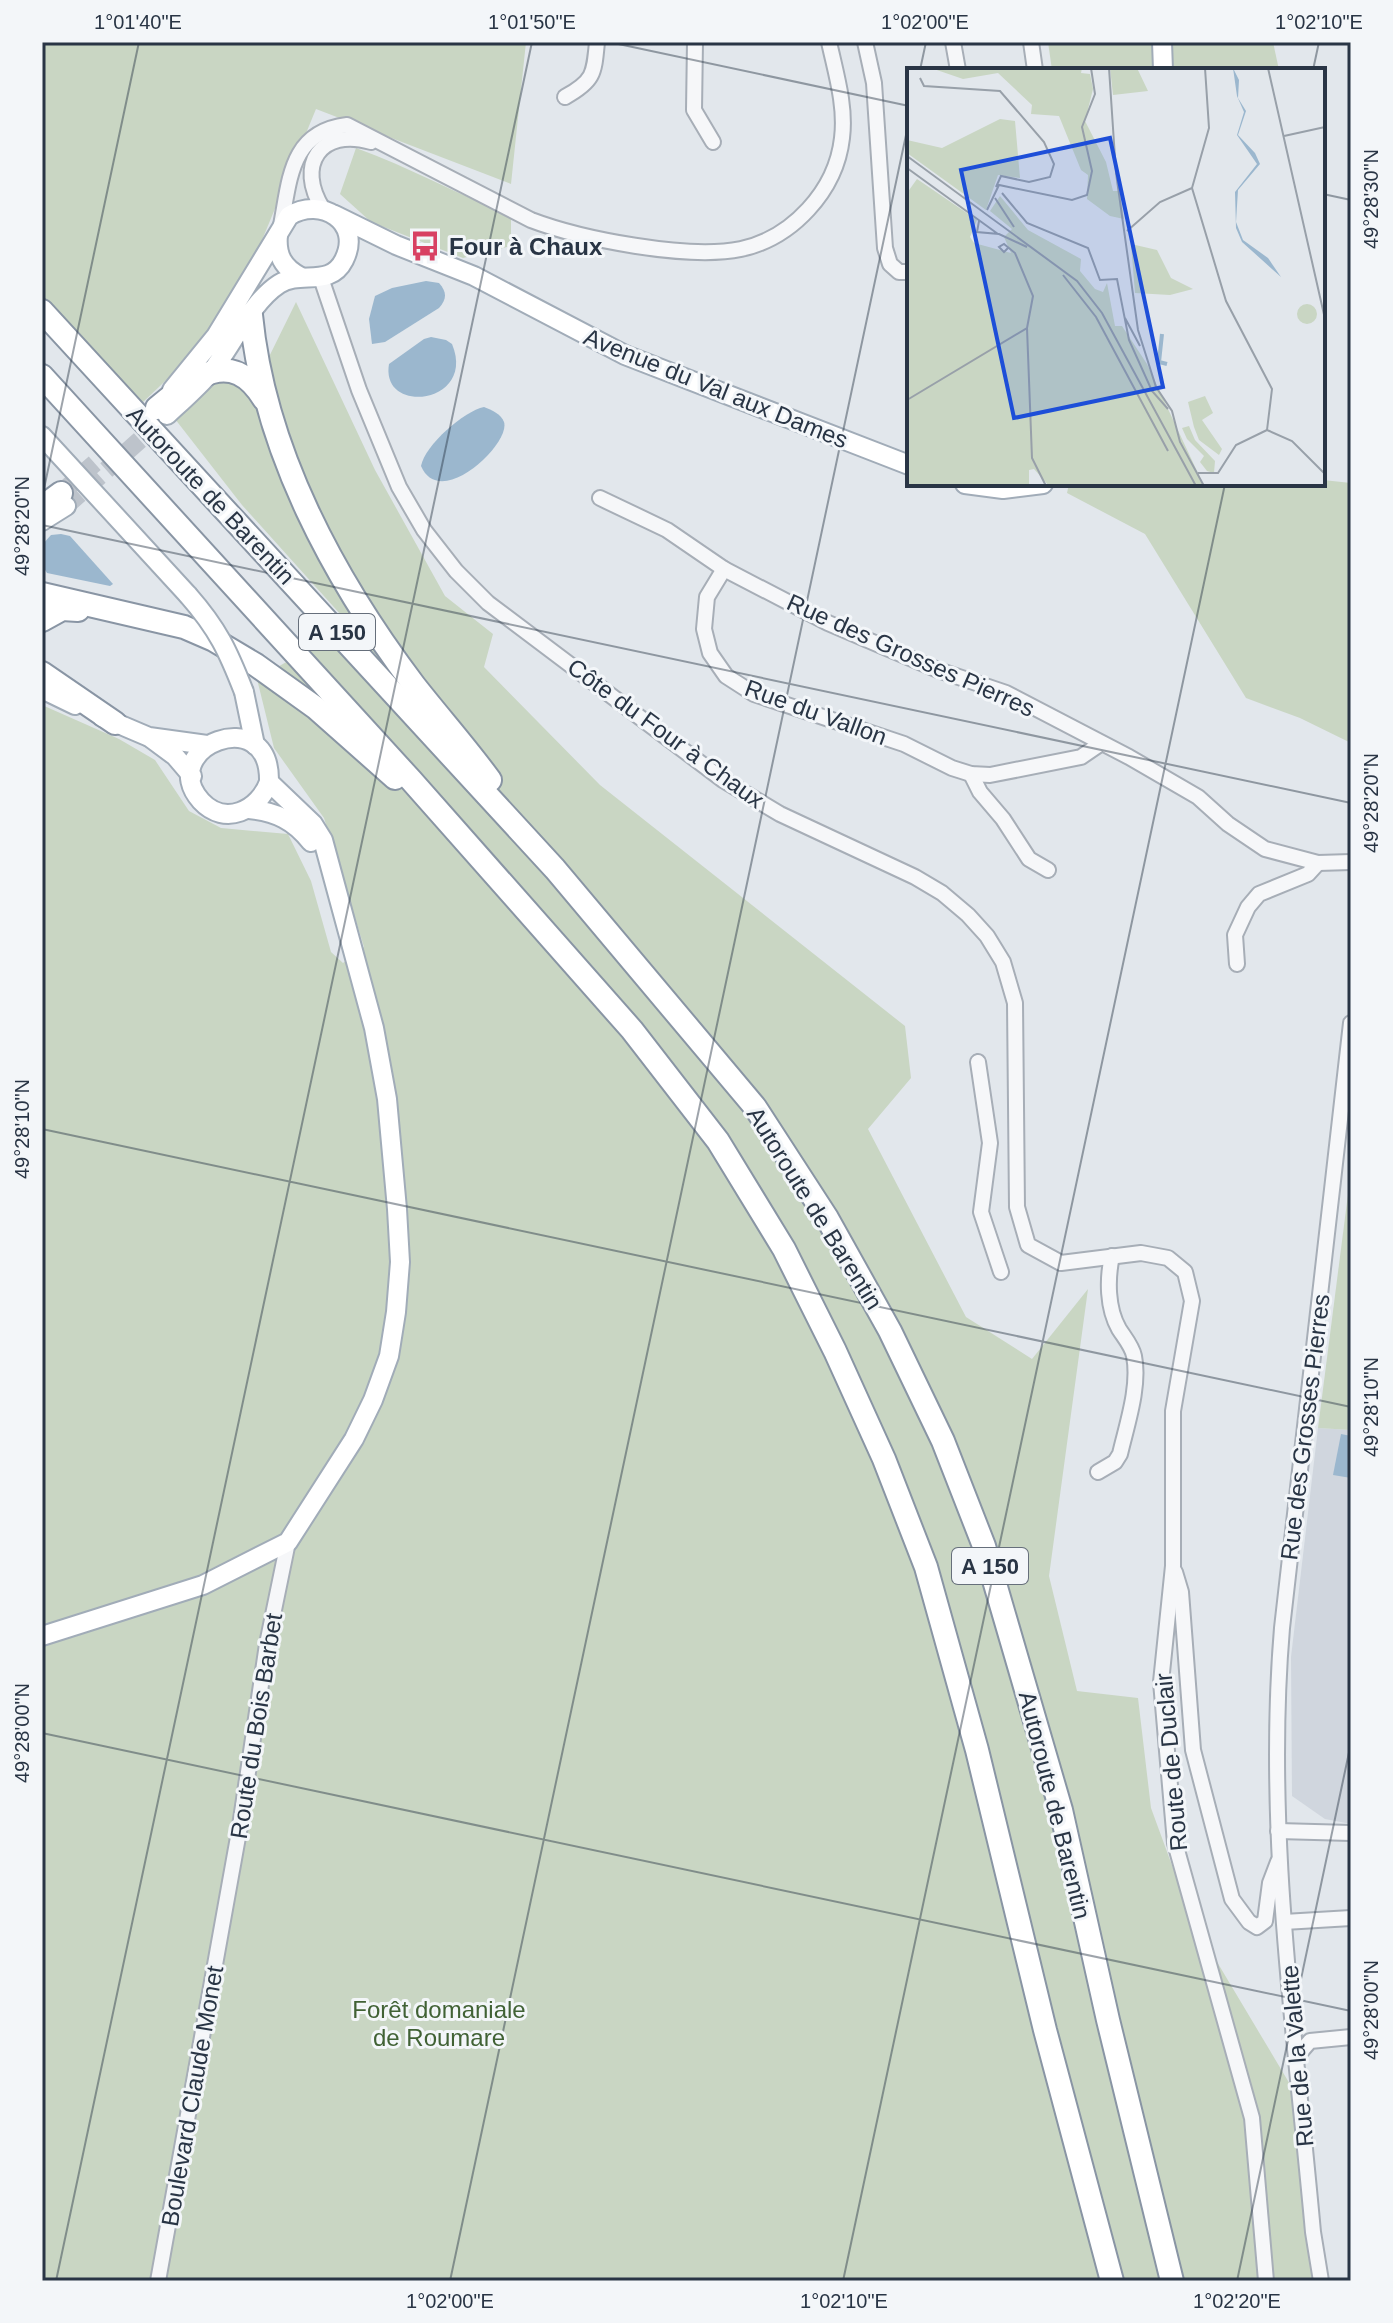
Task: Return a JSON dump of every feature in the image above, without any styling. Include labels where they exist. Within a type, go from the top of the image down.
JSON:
[{"type":"highway","name":"Autoroute de Barentin","points":[[42,311],[555,869],[755,1107],[827,1218],[890,1331],[943,1441],[984,1546],[1061,1810],[1108,2020],[1172,2281]]},
{"type":"highway","points":[[251,315],[267,404]]},
{"type":"highway","points":[[162,412],[196,376],[234,372],[257,387],[331,557],[361,606],[414,685],[473,756],[555,869]]},
{"type":"highway","name":"Autoroute de Barentin","points":[[42,376],[444,817],[632,1030],[718,1141],[784,1249],[884,1459],[926,1567],[977,1750],[1045,2030],[1112,2281]]},
{"type":"highway","points":[[42,594],[184,627],[214,640],[256,665],[316,708],[377,765],[444,817]]},
{"type":"highway","points":[[42,620],[62,609],[120,611]]},
{"type":"highway","points":[[42,673],[115,723]]},
{"type":"main road","points":[[1162,42],[1163,68]]},
{"type":"main road","points":[[162,412],[216,336],[279,230],[299,210],[329,212],[348,235],[345,259],[339,268],[321,278],[301,277],[279,284],[251,315],[211,373]]},
{"type":"main road","name":"Avenue du Val aux Dames","points":[[329,212],[396,245],[474,276],[625,355],[907,464]]},
{"type":"main road","points":[[279,230],[277,245],[284,265],[301,277]]},
{"type":"main road","name":"Avenue du Val aux Dames","points":[[345,259],[355,249],[396,245]]},
{"type":"main road","points":[[42,436],[184,598],[239,693],[255,745],[267,762],[269,782],[265,793],[249,809],[237,814],[223,814],[201,800],[194,789],[192,776],[198,753],[216,741],[232,724],[239,693]]},
{"type":"main road","points":[[42,450],[184,598]]},
{"type":"main road","points":[[980,486],[1003,489],[1027,486]]},
{"type":"main road","points":[[42,521],[53,503]]},
{"type":"main road","points":[[42,689],[149,737],[175,756],[192,776]]},
{"type":"main road","points":[[149,737],[216,741],[235,737],[255,745]]},
{"type":"main road","points":[[42,1636],[203,1585],[288,1542],[354,1439],[389,1356],[400,1262],[387,1099],[377,1042],[323,840],[313,824],[269,782]]},
{"type":"main road","points":[[249,809],[271,811],[289,819],[303,831],[329,871]]},
{"type":"street","points":[[565,97],[594,74],[597,42]]},
{"type":"street","points":[[695,42],[694,110],[713,142]]},
{"type":"street","points":[[279,230],[293,169],[301,150],[310,138],[328,128],[347,125],[531,220],[562,231],[606,241],[662,248],[725,252],[742,249],[768,240],[797,220],[822,192],[833,170],[842,141],[843,121],[829,42]]},
{"type":"street","points":[[865,42],[874,83],[885,248],[890,264],[899,272],[907,272]]},
{"type":"street","points":[[953,42],[958,68]]},
{"type":"street","points":[[1031,42],[1035,68]]},
{"type":"street","points":[[329,212],[311,188],[312,163],[317,152],[344,138],[383,146]]},
{"type":"street","name":"Côte du Four à Chaux","points":[[321,278],[359,390],[399,487],[424,530],[456,571],[488,603],[723,780],[780,814],[915,877],[960,907],[987,936],[1003,962],[1015,1003],[1017,1207],[1028,1245],[1061,1263],[1109,1257]]},
{"type":"street","name":"Rue des Grosses Pierres","points":[[600,498],[667,530],[724,569],[828,623],[938,670],[1006,693],[1198,797],[1228,824],[1265,849],[1318,863],[1351,862]]},
{"type":"street","name":"Rue du Vallon","points":[[724,569],[707,597],[704,629],[710,653],[726,676],[754,694],[904,744],[971,774],[990,775],[1081,757],[1100,744]]},
{"type":"street","points":[[971,774],[980,792],[1003,819],[1029,859],[1048,870]]},
{"type":"street","points":[[1237,964],[1235,935],[1248,907],[1259,894],[1308,874],[1318,863]]},
{"type":"street","name":"Rue des Grosses Pierres","points":[[1278,1831],[1275,1716],[1280,1644],[1351,1023]]},
{"type":"street","points":[[978,1062],[990,1143],[981,1212],[1001,1272]]},
{"type":"street","points":[[990,1143],[1015,1145]]},
{"type":"street","name":"Route de Duclair","points":[[1109,1257],[1141,1253],[1168,1258],[1185,1272],[1192,1301],[1173,1411],[1173,1566],[1161,1682],[1175,1843],[1252,2118],[1266,2281]]},
{"type":"street","points":[[1098,1472],[1115,1462],[1120,1454],[1134,1381],[1134,1354],[1117,1326],[1110,1303],[1109,1257]]},
{"type":"street","name":"Route du Bois Barbet","points":[[225,1910],[267,1644],[288,1542]]},
{"type":"street","points":[[1173,1566],[1181,1592],[1193,1750],[1232,1899],[1249,1922],[1257,1927],[1265,1921],[1270,1883],[1279,1858]]},
{"type":"street","points":[[1278,1831],[1351,1833]]},
{"type":"street","name":"Rue de la Valette","points":[[1278,1831],[1313,2232],[1321,2281]]},
{"type":"street","name":"Boulevard Claude Monet","points":[[158,2281],[225,1910]]},
{"type":"street","points":[[1284,1922],[1351,1918]]},
{"type":"street","points":[[1297,2056],[1310,2041],[1351,2037]]},
{"type":"shaded area","points":[[1318,1428],[1351,1430],[1351,1824],[1325,1819],[1292,1796],[1291,1657]]},
{"type":"green space","points":[[42,42],[526,42],[511,184],[316,109],[246,279],[200,348],[141,404],[42,297]]},
{"type":"green space","points":[[1048,42],[1273,42],[1279,68],[1052,68]]},
{"type":"green space","points":[[356,148],[511,216],[511,246],[463,258],[371,222],[340,194]]},
{"type":"green space","name":"Forêt domaniale de Roumare","points":[[296,302],[375,470],[445,596],[493,634],[484,667],[600,785],[905,1026],[911,1078],[868,1129],[966,1317],[1032,1359],[1088,1289],[1049,1576],[1077,1691],[1138,1698],[1151,1808],[1192,1920],[1294,2091],[1312,2281],[42,2281],[42,705],[119,739],[155,760],[189,811],[221,828],[288,834],[311,881],[331,952],[343,963],[364,947],[324,818],[274,748],[257,679],[350,625],[242,505],[175,419],[218,380],[263,369]]},
{"type":"green space","points":[[1325,480],[1351,483],[1351,743],[1300,718],[1246,698],[1145,534],[1067,493],[1069,486],[1325,486]]},
{"type":"green space","points":[[1351,1171],[1351,1430],[1318,1428]]},
{"type":"water","points":[[426,281],[439,283],[444,289],[445,299],[439,308],[385,342],[372,344],[369,319],[375,296],[392,288]]},
{"type":"water","points":[[431,337],[452,344],[456,364],[451,380],[441,390],[426,396],[412,396],[399,391],[390,381],[389,364]]},
{"type":"water","points":[[484,407],[504,422],[497,444],[472,469],[457,478],[443,481],[430,478],[421,466],[430,448],[456,422]]},
{"type":"water","points":[[51,535],[70,536],[113,584],[110,586],[47,573],[42,565],[42,545]]},
{"type":"water","points":[[1341,1434],[1351,1436],[1351,1478],[1333,1475]]},
{"type":"tunnel","points":[[66,506],[159,423]]},
{"type":"tunnel","points":[[61,493],[113,447]]},
{"type":"place","name":"Four à Chaux","points":[[425,246]]}]
